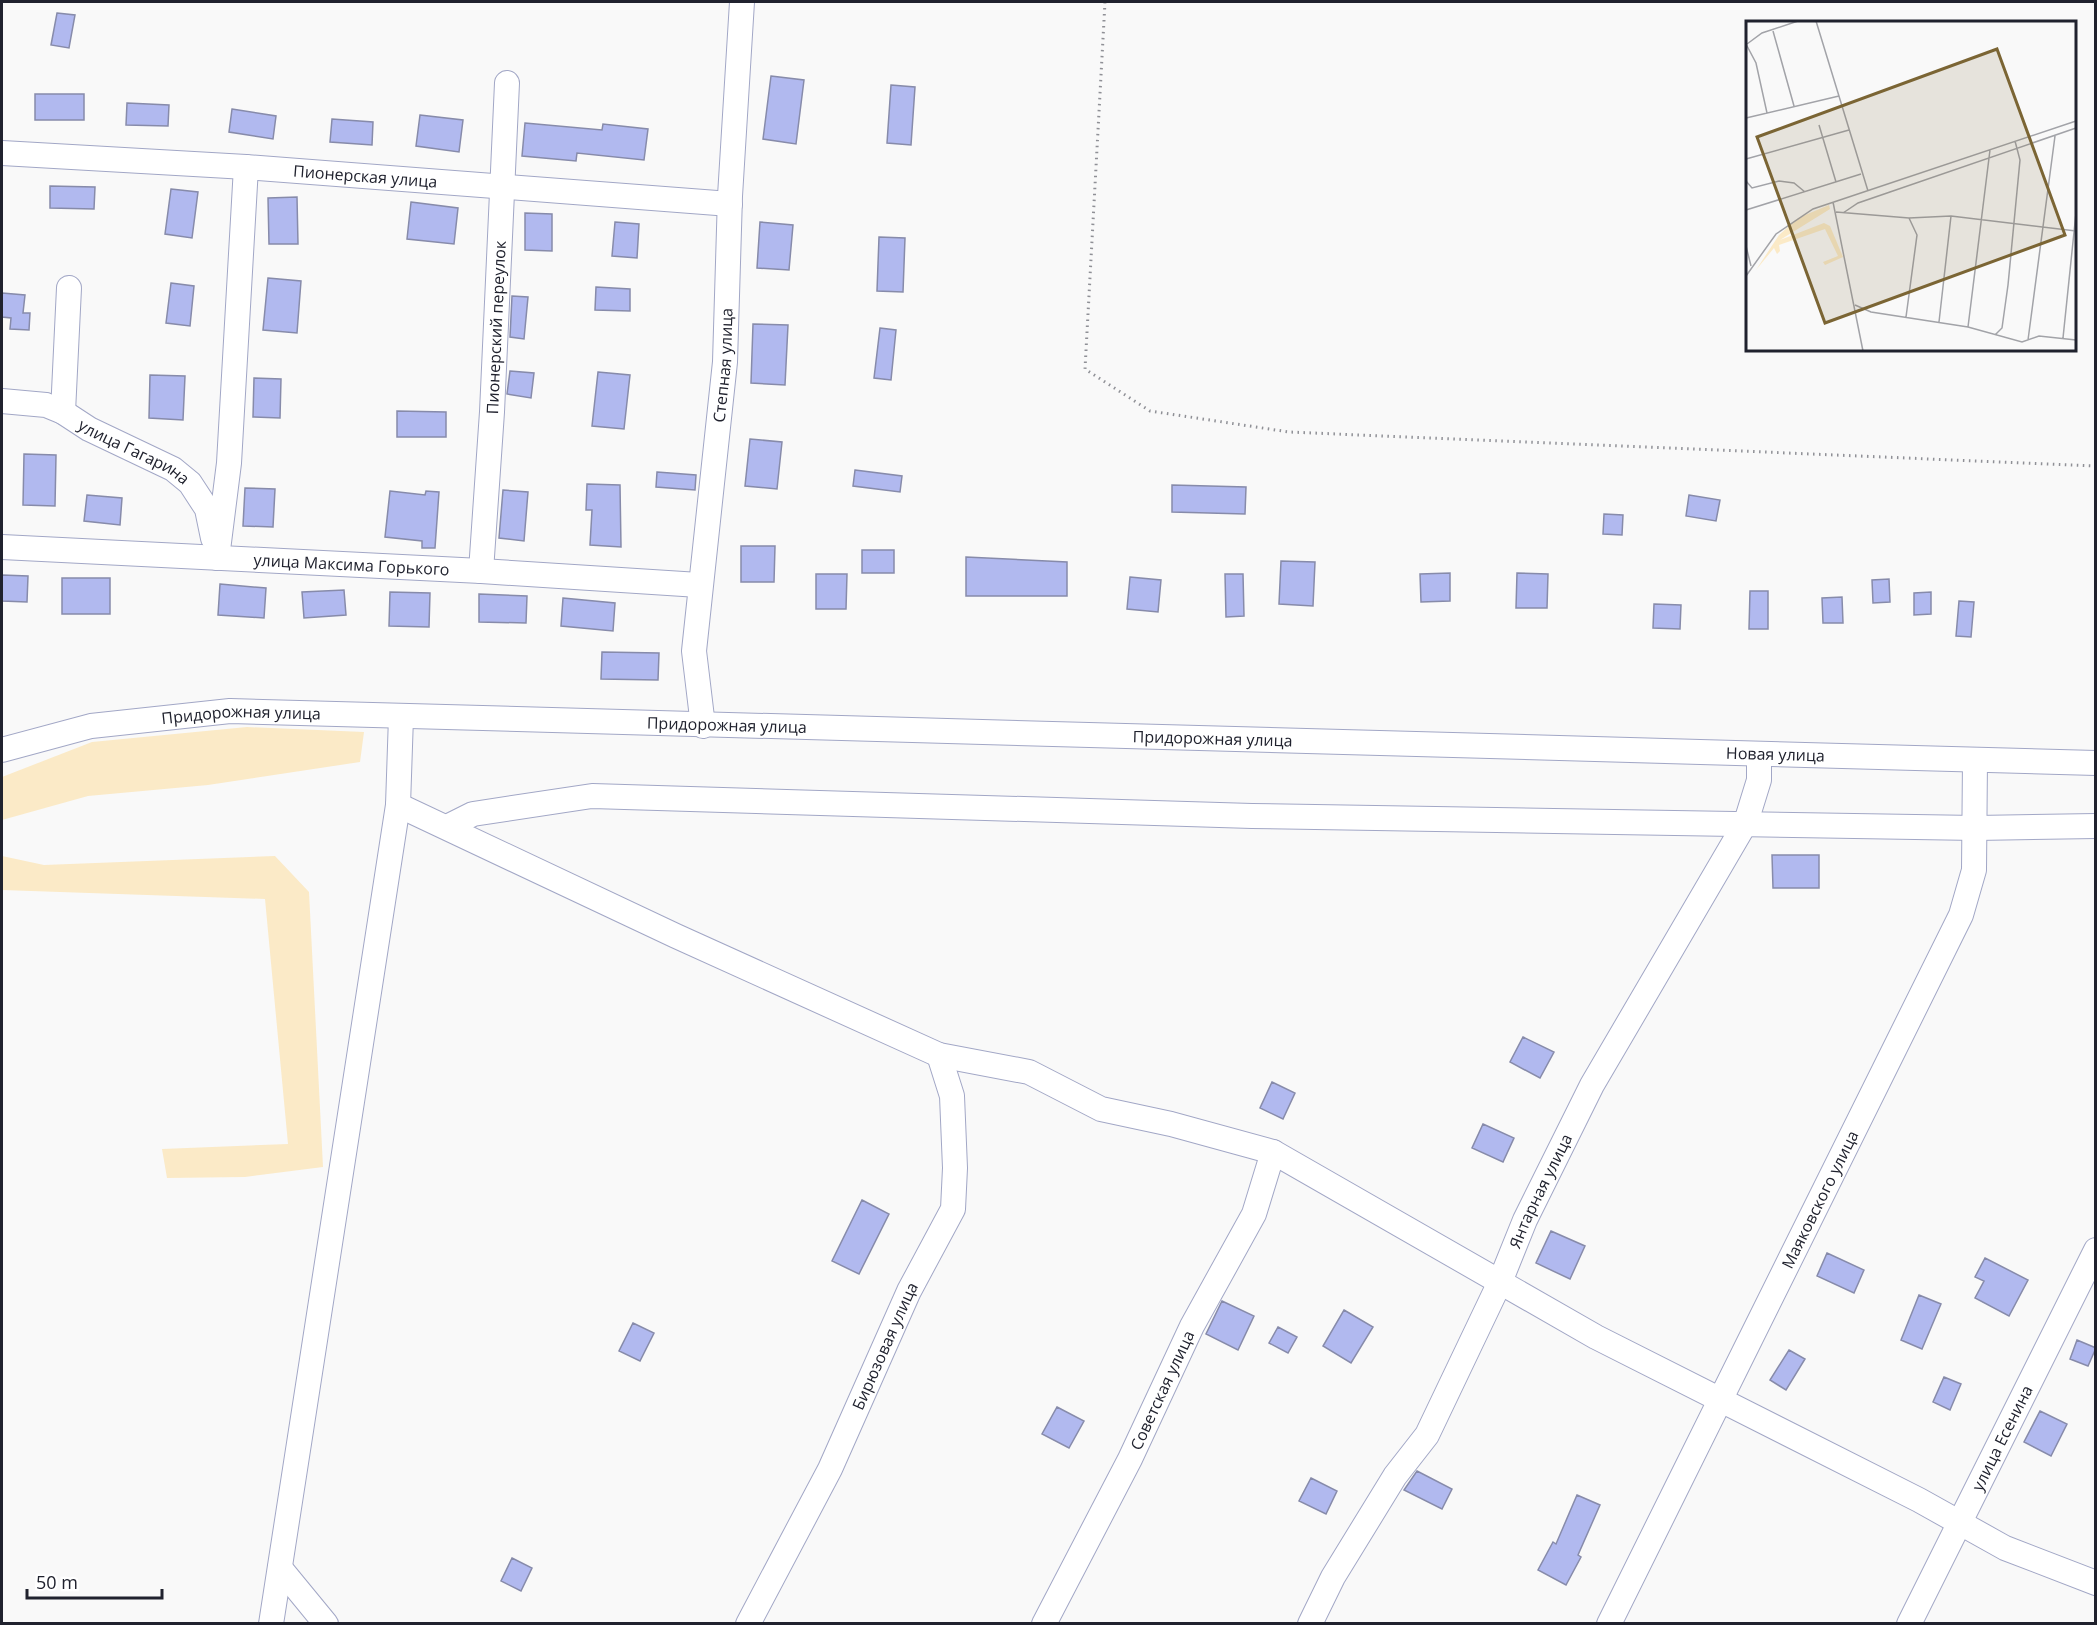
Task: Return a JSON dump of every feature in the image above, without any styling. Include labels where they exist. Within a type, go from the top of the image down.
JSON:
[{"type":"street","name":"Степная улица","points":[[702,726],[694,651],[699,585],[725,362],[730,204],[742,2]]},
{"type":"street","name":"Пионерский переулок","points":[[481,571],[507,83]]},
{"type":"street","name":"Пионерская улица","points":[[2,153],[246,167],[730,204]]},
{"type":"street","points":[[217,558],[229,463],[246,167]]},
{"type":"street","points":[[63,412],[69,288]]},
{"type":"street","name":"улица Гагарина","points":[[2,401],[46,405],[63,412],[89,429],[158,460],[190,483],[207,509],[217,558]]},
{"type":"street","name":"улица Максима Горького","points":[[2,547],[481,571],[699,585]]},
{"type":"street","name":"Придорожная улица","points":[[2,750],[91,726],[230,711],[1456,746]]},
{"type":"street","points":[[271,1623],[398,804],[401,717]]},
{"type":"street","name":"Новая улица","points":[[1456,746],[2096,763]]},
{"type":"street","name":"Янтарная улица","points":[[1310,1623],[1333,1577],[1395,1476],[1427,1435],[1500,1282],[1525,1221],[1592,1085],[1746,822],[1758,780],[1759,754]]},
{"type":"street","name":"Маяковского улица","points":[[1610,1623],[1961,915],[1974,870],[1975,760]]},
{"type":"street","points":[[447,827],[473,814],[592,796],[1252,816],[1746,822],[1976,828],[2096,826]]},
{"type":"street","points":[[398,804],[676,936],[939,1055],[1029,1072],[1101,1109],[1171,1124],[1273,1152],[1596,1337],[1720,1398],[2005,1548],[2096,1583]]},
{"type":"street","name":"Бирюзовая улица","points":[[748,1623],[830,1469],[909,1291],[953,1209],[955,1168],[952,1096],[939,1055]]},
{"type":"street","name":"Советская улица","points":[[1044,1623],[1130,1459],[1192,1326],[1254,1214],[1273,1152]]},
{"type":"street","name":"улица Есенина","points":[[1909,1623],[2096,1250]]},
{"type":"street","points":[[280,1568],[326,1623]]},
{"type":"path","points":[[1105,2],[1085,369],[1150,411],[1289,432],[2096,466]]},
{"type":"shaded area","points":[[247,727],[364,732],[360,762],[208,785],[88,796],[2,820],[2,777],[92,742]]},
{"type":"shaded area","points":[[2,856],[44,865],[275,856],[309,892],[323,1167],[245,1177],[167,1178],[162,1149],[288,1144],[265,899],[2,890]]},
{"type":"building","points":[[57,13],[75,15],[69,48],[51,45]]},
{"type":"building","points":[[771,76],[804,80],[796,144],[763,139]]},
{"type":"building","points":[[891,85],[915,87],[911,145],[887,143]]},
{"type":"building","points":[[35,94],[84,94],[84,120],[35,120]]},
{"type":"building","points":[[127,103],[169,105],[168,126],[126,125]]},
{"type":"building","points":[[232,109],[276,116],[273,139],[229,132]]},
{"type":"building","points":[[420,115],[463,120],[459,152],[416,146]]},
{"type":"building","points":[[332,119],[373,122],[372,145],[330,142]]},
{"type":"building","points":[[525,123],[602,130],[603,124],[648,129],[644,160],[577,153],[576,161],[522,156]]},
{"type":"building","points":[[50,186],[95,187],[94,209],[50,208]]},
{"type":"building","points":[[171,189],[198,192],[192,238],[165,234]]},
{"type":"building","points":[[297,197],[298,244],[269,244],[268,198]]},
{"type":"building","points":[[411,202],[458,208],[454,244],[407,239]]},
{"type":"building","points":[[525,213],[552,214],[552,251],[525,250]]},
{"type":"building","points":[[615,222],[639,224],[637,258],[612,256]]},
{"type":"building","points":[[760,222],[793,225],[789,270],[757,268]]},
{"type":"building","points":[[879,237],[905,238],[903,292],[877,291]]},
{"type":"building","points":[[268,278],[301,281],[297,333],[263,330]]},
{"type":"building","points":[[171,283],[194,286],[190,326],[166,323]]},
{"type":"building","points":[[596,287],[630,289],[630,311],[595,310]]},
{"type":"building","points":[[2,293],[25,295],[23,313],[30,313],[29,330],[10,329],[11,318],[2,317]]},
{"type":"building","points":[[512,296],[528,297],[524,339],[510,337]]},
{"type":"building","points":[[753,324],[788,325],[785,385],[751,383]]},
{"type":"building","points":[[880,328],[896,330],[891,380],[874,378]]},
{"type":"building","points":[[510,371],[534,373],[531,398],[507,394]]},
{"type":"building","points":[[598,372],[630,375],[624,429],[592,426]]},
{"type":"building","points":[[150,375],[185,376],[183,420],[149,418]]},
{"type":"building","points":[[254,378],[281,379],[280,418],[253,417]]},
{"type":"building","points":[[397,411],[446,412],[446,437],[397,437]]},
{"type":"building","points":[[750,439],[782,442],[777,489],[745,486]]},
{"type":"building","points":[[24,454],[56,455],[55,506],[23,505]]},
{"type":"building","points":[[855,470],[902,476],[900,492],[853,486]]},
{"type":"building","points":[[657,472],[696,475],[695,490],[656,487]]},
{"type":"building","points":[[587,484],[620,485],[621,547],[590,545],[592,510],[586,510]]},
{"type":"building","points":[[1172,485],[1246,487],[1245,514],[1172,512]]},
{"type":"building","points":[[245,488],[275,489],[273,527],[243,526]]},
{"type":"building","points":[[503,490],[528,492],[524,541],[499,538]]},
{"type":"building","points":[[390,491],[425,495],[426,491],[439,492],[435,548],[422,548],[422,541],[385,537]]},
{"type":"building","points":[[87,495],[122,498],[120,525],[84,521]]},
{"type":"building","points":[[1689,495],[1720,500],[1716,521],[1686,516]]},
{"type":"building","points":[[1604,514],[1623,515],[1622,535],[1603,534]]},
{"type":"building","points":[[741,546],[775,546],[774,582],[741,582]]},
{"type":"building","points":[[862,550],[894,550],[894,573],[862,573]]},
{"type":"building","points":[[966,557],[1067,562],[1067,596],[966,596]]},
{"type":"building","points":[[1281,561],[1315,562],[1313,606],[1279,604]]},
{"type":"building","points":[[1450,573],[1450,601],[1421,602],[1420,574]]},
{"type":"building","points":[[1517,573],[1548,574],[1547,608],[1516,608]]},
{"type":"building","points":[[816,574],[847,574],[846,609],[816,609]]},
{"type":"building","points":[[1225,574],[1243,574],[1244,616],[1226,617]]},
{"type":"building","points":[[2,575],[28,576],[27,602],[2,601]]},
{"type":"building","points":[[1130,577],[1161,580],[1158,612],[1127,609]]},
{"type":"building","points":[[62,578],[110,578],[110,614],[62,614]]},
{"type":"building","points":[[1889,579],[1890,602],[1873,603],[1872,580]]},
{"type":"building","points":[[220,584],[266,588],[264,618],[218,615]]},
{"type":"building","points":[[344,590],[346,615],[304,618],[302,592]]},
{"type":"building","points":[[1750,591],[1768,591],[1768,629],[1749,629]]},
{"type":"building","points":[[390,592],[430,593],[429,627],[389,626]]},
{"type":"building","points":[[1931,592],[1931,614],[1914,615],[1914,593]]},
{"type":"building","points":[[479,594],[527,596],[526,623],[479,622]]},
{"type":"building","points":[[1842,597],[1843,623],[1823,623],[1822,598]]},
{"type":"building","points":[[563,598],[615,603],[613,631],[561,626]]},
{"type":"building","points":[[1959,601],[1974,602],[1971,637],[1956,636]]},
{"type":"building","points":[[1654,604],[1681,605],[1680,629],[1653,628]]},
{"type":"building","points":[[602,652],[659,653],[658,680],[601,679]]},
{"type":"building","points":[[1772,855],[1819,855],[1819,888],[1773,888]]},
{"type":"building","points":[[1523,1037],[1554,1052],[1540,1078],[1510,1062]]},
{"type":"building","points":[[1272,1082],[1295,1093],[1283,1119],[1260,1108]]},
{"type":"building","points":[[1483,1124],[1514,1138],[1503,1162],[1472,1148]]},
{"type":"building","points":[[862,1200],[889,1214],[859,1274],[832,1261]]},
{"type":"building","points":[[1551,1231],[1585,1246],[1570,1279],[1536,1263]]},
{"type":"building","points":[[1827,1253],[1864,1270],[1854,1293],[1817,1276]]},
{"type":"building","points":[[1985,1258],[2028,1280],[2009,1316],[1975,1298],[1984,1281],[1975,1277]]},
{"type":"building","points":[[1919,1295],[1941,1304],[1922,1349],[1901,1340]]},
{"type":"building","points":[[1222,1301],[1254,1316],[1238,1350],[1206,1334]]},
{"type":"building","points":[[1344,1310],[1373,1327],[1351,1363],[1323,1346]]},
{"type":"building","points":[[633,1323],[654,1333],[640,1361],[619,1351]]},
{"type":"building","points":[[1278,1327],[1297,1337],[1288,1353],[1269,1343]]},
{"type":"building","points":[[2077,1340],[2096,1348],[2088,1366],[2070,1359]]},
{"type":"building","points":[[1789,1350],[1805,1359],[1786,1390],[1770,1380]]},
{"type":"building","points":[[1944,1377],[1961,1384],[1950,1410],[1933,1402]]},
{"type":"building","points":[[1057,1407],[1084,1421],[1069,1448],[1042,1434]]},
{"type":"building","points":[[2040,1411],[2067,1424],[2051,1456],[2024,1442]]},
{"type":"building","points":[[1417,1471],[1452,1489],[1442,1509],[1404,1490]]},
{"type":"building","points":[[1311,1478],[1337,1491],[1326,1514],[1299,1501]]},
{"type":"building","points":[[1577,1495],[1600,1505],[1578,1555],[1581,1557],[1566,1585],[1538,1570],[1553,1542],[1556,1544]]},
{"type":"building","points":[[512,1558],[532,1568],[521,1591],[501,1581]]}]
